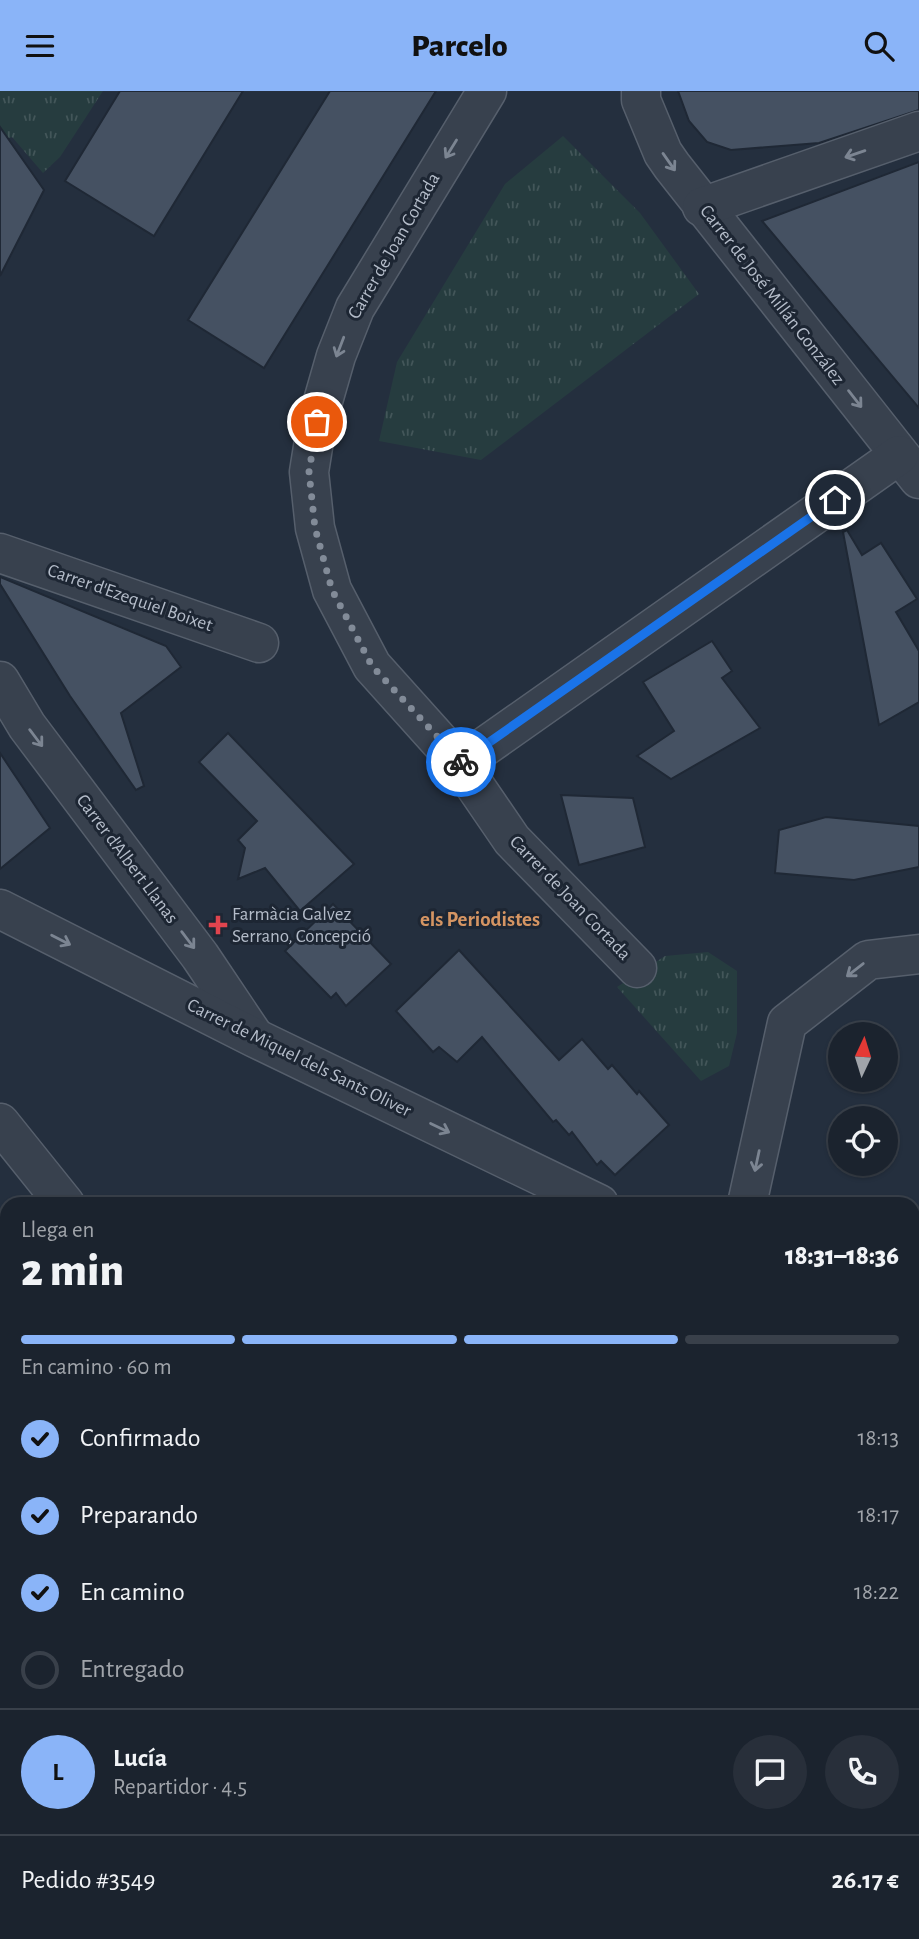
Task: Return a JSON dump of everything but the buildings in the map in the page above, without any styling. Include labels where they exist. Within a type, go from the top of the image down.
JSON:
[{"type":"street","name":"Carrer de Joan Cortada","points":[[487,91],[355,308],[336,356],[317,422],[309,472],[315,528],[332,590],[372,666],[460,764],[512,840],[637,968]]},
{"type":"street","name":"Carrer de José Millán González","points":[[641,96],[663,153],[702,207],[909,467]]},
{"type":"street","points":[[702,207],[919,131]]},
{"type":"street","points":[[460,764],[909,467]]},
{"type":"street","name":"Carrer d'Ezequiel Boixet","points":[[0,553],[259,643]]},
{"type":"street","name":"Carrer d'Albert Llanas","points":[[0,681],[27,726],[200,956],[255,1038]]},
{"type":"street","name":"Carrer de Miquel dels Sants Oliver","points":[[0,909],[255,1038],[584,1197]]},
{"type":"street","points":[[749,1197],[787,1023],[867,960],[919,954]]},
{"type":"street","points":[[0,1123],[59,1197]]},
{"type":"green space","points":[[0,91],[103,91],[60,157],[43,173],[12,137],[0,141]]},
{"type":"green space","points":[[563,136],[640,213],[699,294],[481,460],[379,441],[397,362],[505,184]]},
{"type":"green space","points":[[708,952],[737,971],[737,1033],[729,1066],[701,1081],[617,987],[665,956]]},
{"type":"way so far","points":[[317,422],[309,472],[315,528],[332,590],[372,666],[460,764],[461,762]]},
{"type":"place","name":"Farmàcia Galvez Serrano, Concepció","points":[[218,925]]},
{"type":"district","name":"els Periodistes","points":[[480,919]]},
{"type":"route","points":[[461,762],[835,500]]}]
